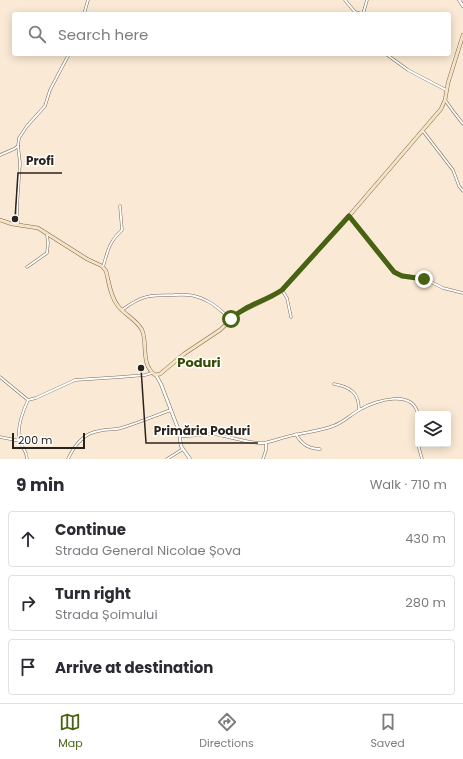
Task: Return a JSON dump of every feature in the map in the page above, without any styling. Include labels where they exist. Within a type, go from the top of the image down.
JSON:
[{"type":"main road","points":[[0,220],[18,225],[35,227],[87,259],[103,267],[107,276],[113,300],[121,310],[143,331],[146,358],[152,372],[156,375],[162,373],[184,354],[220,330],[240,311],[271,297],[282,290],[349,216],[441,109],[446,100],[446,90],[463,35]]},
{"type":"street","points":[[85,12],[88,0]]},
{"type":"street","points":[[345,0],[355,12]]},
{"type":"street","points":[[363,12],[367,0]]},
{"type":"street","points":[[459,0],[463,6]]},
{"type":"street","points":[[18,225],[17,207],[20,163],[18,146],[22,132],[45,106],[53,83],[68,56]]},
{"type":"street","points":[[389,56],[408,70],[446,90]]},
{"type":"street","points":[[446,100],[453,112],[463,124]]},
{"type":"street","points":[[422,131],[453,170],[459,186],[463,191]]},
{"type":"street","points":[[0,155],[18,146]]},
{"type":"street","points":[[103,267],[111,242],[122,230],[120,206]]},
{"type":"street","points":[[349,216],[397,274],[425,279],[443,288],[463,293]]},
{"type":"street","points":[[27,267],[46,253],[48,243],[47,233]]},
{"type":"street","points":[[282,290],[287,298],[290,317]]},
{"type":"street","points":[[121,310],[136,300],[149,296],[188,294],[198,296],[210,302],[231,319]]},
{"type":"street","points":[[28,400],[75,380],[145,375],[152,372]]},
{"type":"street","points":[[156,375],[171,410],[180,436],[180,444],[190,459]]},
{"type":"street","points":[[0,377],[28,400]]},
{"type":"street","points":[[334,384],[345,387],[356,394],[359,410]]},
{"type":"street","points":[[27,459],[26,452],[20,442],[20,422],[28,400]]},
{"type":"street","points":[[180,436],[213,434],[255,442],[266,442],[332,426],[359,410],[385,401],[407,400],[414,406],[416,411]]},
{"type":"street","points":[[68,459],[72,450],[78,443],[90,434],[99,431],[119,429],[171,410]]},
{"type":"street","points":[[296,434],[300,441],[306,446],[320,448]]},
{"type":"street","points":[[0,437],[20,442]]},
{"type":"street","points":[[263,459],[266,450],[266,442]]},
{"type":"street","points":[[419,447],[422,459]]},
{"type":"street","points":[[167,459],[183,449]]},
{"type":"place","name":"Profi","points":[[15,219]]},
{"type":"place","name":"Primăria Poduri","points":[[141,368]]},
{"type":"district","name":"Poduri","points":[[199,362]]},
{"type":"route","points":[[231,319],[240,311],[271,297],[282,290],[349,216],[394,272],[402,276],[424,279]]}]
